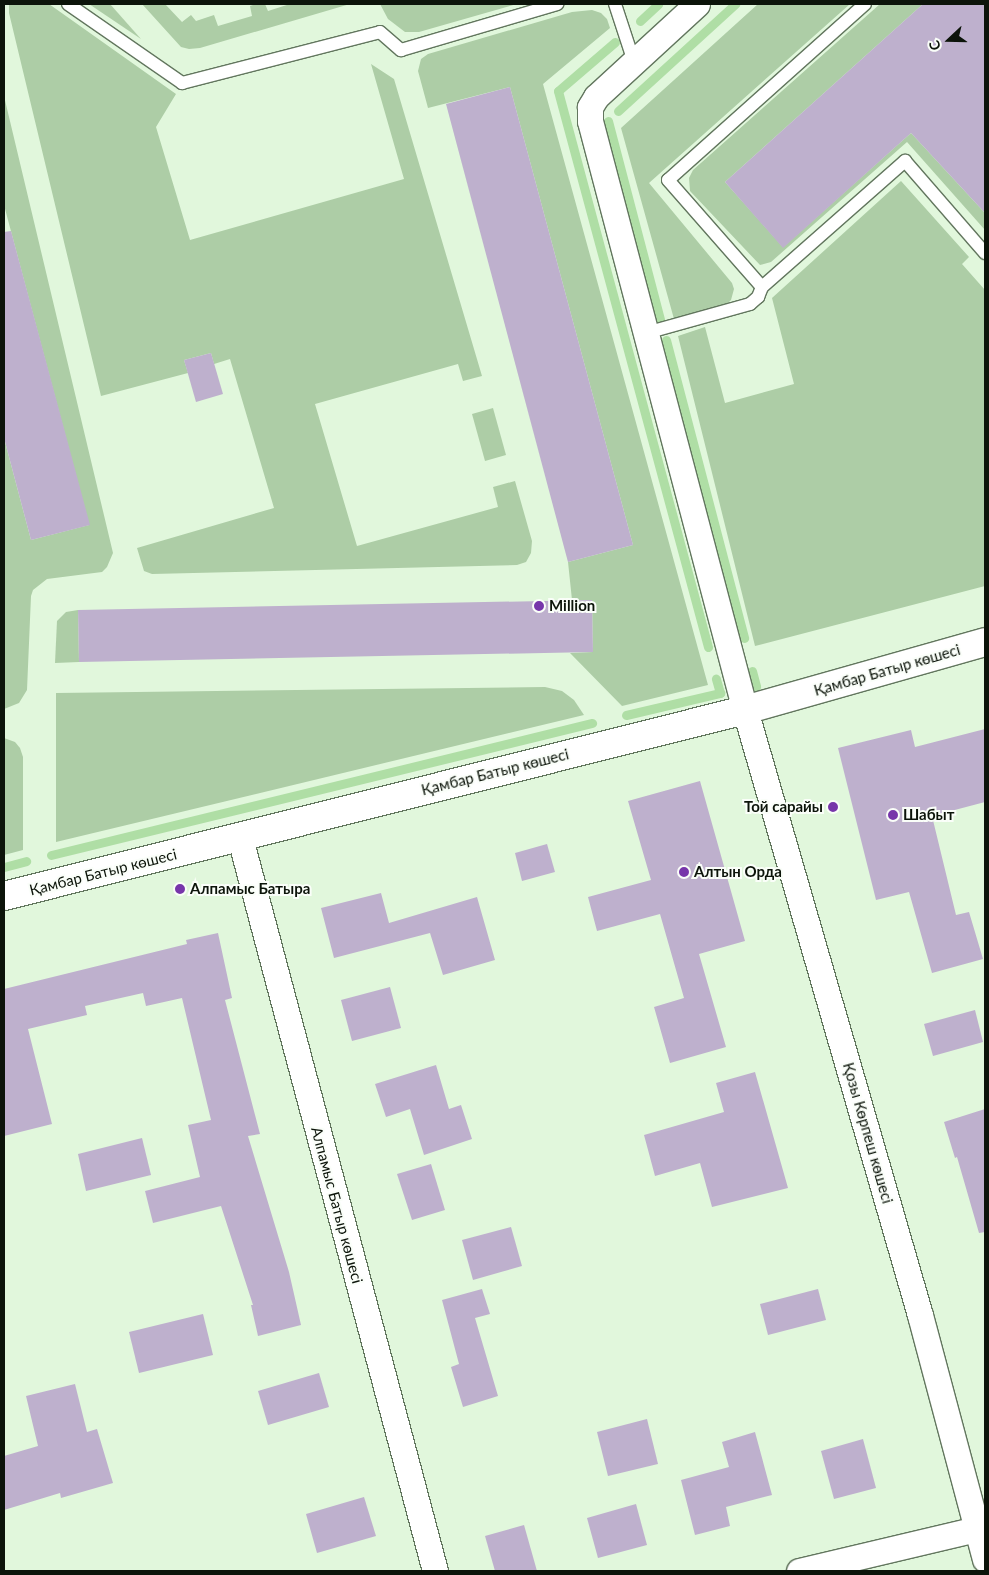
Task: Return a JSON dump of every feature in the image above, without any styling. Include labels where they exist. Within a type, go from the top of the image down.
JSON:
[{"type":"main road","name":"Қамбар Батыр көшесі","points":[[4,896],[745,710],[985,642]]},
{"type":"street","name":"Қозы Көрпеш көшесі","points":[[697,4],[596,97],[590,107],[590,121],[745,710],[918,1305],[981,1528],[985,1559]]},
{"type":"street","name":"Алпамыс Батыр көшесі","points":[[240,838],[435,1571]]},
{"type":"street","points":[[799,1571],[981,1528]]},
{"type":"lane","points":[[68,4],[182,83],[380,32],[401,50],[557,4]]},
{"type":"lane","points":[[615,4],[634,62]]},
{"type":"lane","points":[[762,287],[668,180],[865,4]]},
{"type":"lane","points":[[646,333],[750,304],[758,297],[762,287],[905,161],[985,253]]},
{"type":"green space","points":[[9,4],[49,4],[176,94],[156,127],[190,240],[404,179],[371,64],[394,79],[482,376],[463,381],[458,364],[315,404],[357,546],[498,507],[493,487],[515,481],[532,541],[531,553],[526,562],[517,565],[152,574],[144,571],[137,548],[274,508],[230,359],[214,364],[211,353],[184,360],[188,373],[101,396],[9,13]]},
{"type":"green space","points":[[89,4],[110,4],[141,39]]},
{"type":"green space","points":[[142,4],[165,4],[182,22],[191,15],[196,21],[214,15],[218,26],[252,16],[250,6],[256,4],[265,4],[268,11],[290,4],[350,4],[200,48],[189,49],[181,47]]},
{"type":"green space","points":[[380,4],[517,4],[419,32],[405,32],[388,19]]},
{"type":"green space","points":[[758,4],[850,4],[649,183],[732,283],[734,289],[731,300],[727,304],[674,319],[621,128]]},
{"type":"green space","points":[[880,4],[923,4],[725,182],[783,247],[911,133],[985,213],[985,230],[907,142],[771,262],[760,265],[690,191],[689,178],[693,170]]},
{"type":"green space","points":[[592,10],[601,13],[607,19],[610,28],[543,84],[708,685],[622,706],[570,653],[593,652],[592,600],[572,600],[568,562],[633,545],[510,87],[428,108],[418,71],[421,59],[428,54],[572,12]]},
{"type":"green space","points":[[4,96],[113,553],[107,567],[102,572],[47,579],[33,590],[31,596],[27,690],[19,703],[4,709],[4,438],[31,540],[89,525],[4,205]]},
{"type":"green space","points":[[901,181],[969,257],[962,264],[985,290],[985,586],[755,646],[678,336],[705,327],[725,403],[794,384],[772,298]]},
{"type":"green space","points":[[493,408],[506,455],[485,461],[472,414]]},
{"type":"green space","points":[[78,610],[79,662],[55,663],[57,621],[66,612]]},
{"type":"green space","points":[[545,687],[562,691],[574,700],[584,715],[56,842],[56,693]]},
{"type":"green space","points":[[4,738],[15,742],[20,748],[23,757],[23,850],[4,855]]},
{"type":"building","points":[[923,4],[985,4],[985,213],[911,133],[783,248],[725,182]]},
{"type":"building","points":[[510,87],[633,545],[568,562],[446,104]]},
{"type":"building","points":[[11,231],[90,525],[31,540],[4,438],[4,232]]},
{"type":"building","points":[[211,353],[223,394],[196,402],[184,360]]},
{"type":"building","points":[[592,600],[593,652],[79,662],[78,610]]},
{"type":"building","points":[[985,729],[985,802],[932,816],[956,915],[969,912],[983,959],[932,973],[909,892],[876,900],[838,748],[911,730],[915,747]]},
{"type":"building","points":[[700,781],[745,941],[699,954],[726,1047],[670,1063],[654,1007],[684,998],[660,914],[597,931],[588,897],[651,880],[628,801]]},
{"type":"building","points":[[547,844],[555,872],[522,881],[515,853]]},
{"type":"building","points":[[381,893],[389,923],[477,897],[495,960],[443,975],[430,933],[334,958],[321,908]]},
{"type":"building","points":[[218,933],[232,998],[225,1000],[260,1134],[248,1136],[289,1272],[301,1325],[258,1336],[251,1305],[253,1305],[221,1206],[153,1223],[145,1191],[200,1177],[188,1125],[211,1120],[182,998],[146,1006],[143,993],[85,1006],[87,1015],[28,1029],[52,1124],[4,1136],[4,989],[187,944],[186,940]]},
{"type":"building","points":[[390,987],[401,1028],[352,1041],[341,1000]]},
{"type":"building","points":[[975,1010],[983,1042],[933,1056],[924,1024]]},
{"type":"building","points":[[436,1065],[449,1109],[461,1105],[472,1139],[424,1155],[410,1109],[386,1117],[375,1084]]},
{"type":"building","points":[[755,1072],[788,1188],[712,1207],[700,1163],[655,1176],[644,1135],[724,1112],[716,1083]]},
{"type":"building","points":[[985,1109],[985,1232],[979,1233],[957,1157],[955,1158],[944,1122]]},
{"type":"building","points":[[142,1138],[151,1175],[86,1191],[78,1154]]},
{"type":"building","points":[[431,1164],[445,1210],[412,1220],[397,1174]]},
{"type":"building","points":[[511,1227],[522,1266],[473,1280],[462,1240]]},
{"type":"building","points":[[482,1289],[490,1314],[475,1318],[498,1396],[463,1407],[451,1367],[459,1364],[442,1300]]},
{"type":"building","points":[[818,1289],[826,1320],[768,1335],[760,1304]]},
{"type":"building","points":[[203,1314],[213,1355],[139,1373],[129,1332]]},
{"type":"building","points":[[319,1373],[329,1407],[268,1425],[258,1391]]},
{"type":"building","points":[[75,1384],[87,1432],[97,1429],[113,1483],[61,1498],[60,1493],[4,1510],[4,1456],[38,1446],[26,1396]]},
{"type":"building","points":[[647,1419],[658,1464],[608,1476],[597,1432]]},
{"type":"building","points":[[755,1432],[772,1495],[726,1507],[730,1526],[695,1535],[681,1480],[729,1467],[722,1442]]},
{"type":"building","points":[[863,1439],[876,1488],[834,1499],[821,1451]]},
{"type":"building","points":[[364,1497],[376,1536],[317,1553],[306,1514]]},
{"type":"building","points":[[636,1504],[647,1545],[598,1558],[587,1518]]},
{"type":"building","points":[[524,1525],[537,1571],[495,1571],[485,1536]]},
{"type":"waterway","points":[[640,21],[658,4]]},
{"type":"waterway","points":[[618,111],[735,4]]},
{"type":"waterway","points":[[615,42],[558,91],[708,647]]},
{"type":"waterway","points":[[608,121],[660,319]]},
{"type":"waterway","points":[[666,340],[744,638]]},
{"type":"waterway","points":[[752,671],[756,686]]},
{"type":"waterway","points":[[626,715],[720,693],[716,679]]},
{"type":"waterway","points":[[51,855],[592,723]]},
{"type":"waterway","points":[[4,867],[26,861]]},
{"type":"place","name":"Million","points":[[539,606]]},
{"type":"place","name":"Той сарайы","points":[[833,807]]},
{"type":"place","name":"Шабыт","points":[[893,815]]},
{"type":"place","name":"Алтын Орда","points":[[684,872]]},
{"type":"place","name":"Алпамыс Батыра","points":[[180,889]]}]
